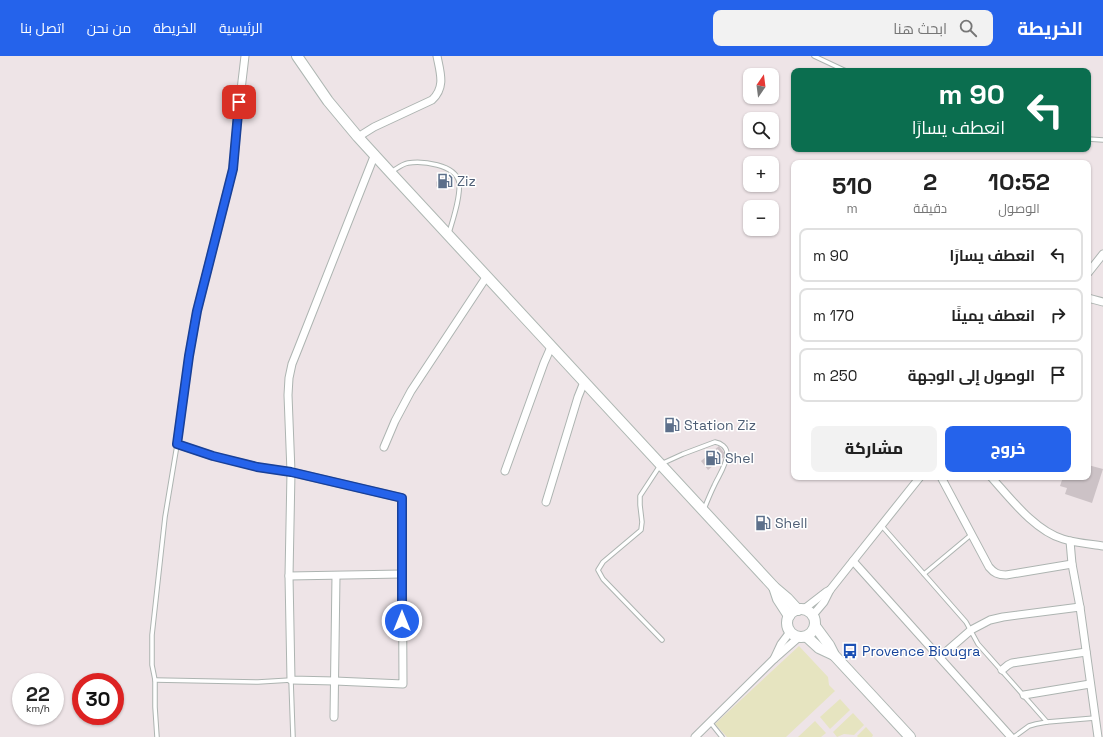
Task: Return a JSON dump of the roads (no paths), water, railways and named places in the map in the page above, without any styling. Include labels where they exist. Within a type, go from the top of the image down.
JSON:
[{"type":"main road","points":[[297,56],[328,101],[358,137],[774,587],[801,610]]},
{"type":"main road","points":[[774,587],[778,599],[789,616]]},
{"type":"main road","points":[[801,610],[809,611],[813,615],[815,626],[811,634],[803,637],[794,636],[787,627],[789,616],[793,612],[801,610]]},
{"type":"main road","points":[[815,626],[824,637],[834,655],[910,737]]},
{"type":"main road","points":[[803,637],[819,648],[834,655]]},
{"type":"street","points":[[245,56],[233,169],[197,311],[189,356],[177,444],[213,456],[257,467],[291,472],[402,498],[403,684],[291,680],[289,576],[291,472],[288,395],[289,378],[292,364],[375,154]]},
{"type":"street","points":[[358,137],[374,127],[432,100],[436,96],[441,82],[437,56]]},
{"type":"street","points":[[1091,270],[1103,254]]},
{"type":"street","points":[[384,447],[410,391],[487,276]]},
{"type":"street","points":[[1091,299],[1103,302]]},
{"type":"street","points":[[505,471],[551,347]]},
{"type":"street","points":[[546,502],[584,382]]},
{"type":"street","points":[[813,615],[824,602],[830,590],[918,480]]},
{"type":"street","points":[[943,480],[989,567],[998,575],[1072,564]]},
{"type":"street","points":[[994,480],[1028,516],[1043,529],[1063,540],[1103,546]]},
{"type":"street","points":[[1070,541],[1072,564],[1080,607],[1098,737]]},
{"type":"street","points":[[853,561],[1012,737]]},
{"type":"street","points":[[289,576],[402,574]]},
{"type":"street","points":[[334,717],[336,576]]},
{"type":"street","points":[[801,610],[830,590]]},
{"type":"street","points":[[940,657],[971,630],[981,624],[995,619],[1080,607]]},
{"type":"street","points":[[774,659],[781,644],[790,632]]},
{"type":"street","points":[[695,737],[774,659],[803,637]]},
{"type":"street","points":[[1002,670],[1012,663],[1086,652]]},
{"type":"street","points":[[1024,695],[1090,684]]},
{"type":"lane","points":[[814,56],[840,68]]},
{"type":"lane","points":[[1091,139],[1103,140]]},
{"type":"lane","points":[[390,172],[406,163],[427,163],[448,169],[456,176],[459,191],[449,234]]},
{"type":"lane","points":[[662,640],[603,578],[598,570],[603,562],[641,530],[642,522],[640,496],[661,464],[682,454],[715,442],[720,443],[723,445],[727,453],[727,457],[703,510]]},
{"type":"lane","points":[[157,737],[152,665],[152,635],[165,518],[177,444]]},
{"type":"lane","points":[[881,525],[966,622],[978,644],[1047,722]]},
{"type":"lane","points":[[924,574],[972,534]]},
{"type":"lane","points":[[154,680],[258,682],[291,680],[292,737]]},
{"type":"lane","points":[[1012,737],[1029,726],[1047,722],[1095,718]]},
{"type":"lane","points":[[710,722],[722,737]]},
{"type":"place","name":"Ziz","points":[[445,181]]},
{"type":"place","name":"Station Ziz","points":[[672,425]]},
{"type":"place","name":"Shel","points":[[713,458]]},
{"type":"place","name":"Shell","points":[[763,523]]},
{"type":"place","name":"Provence Biougra","points":[[850,651]]}]
